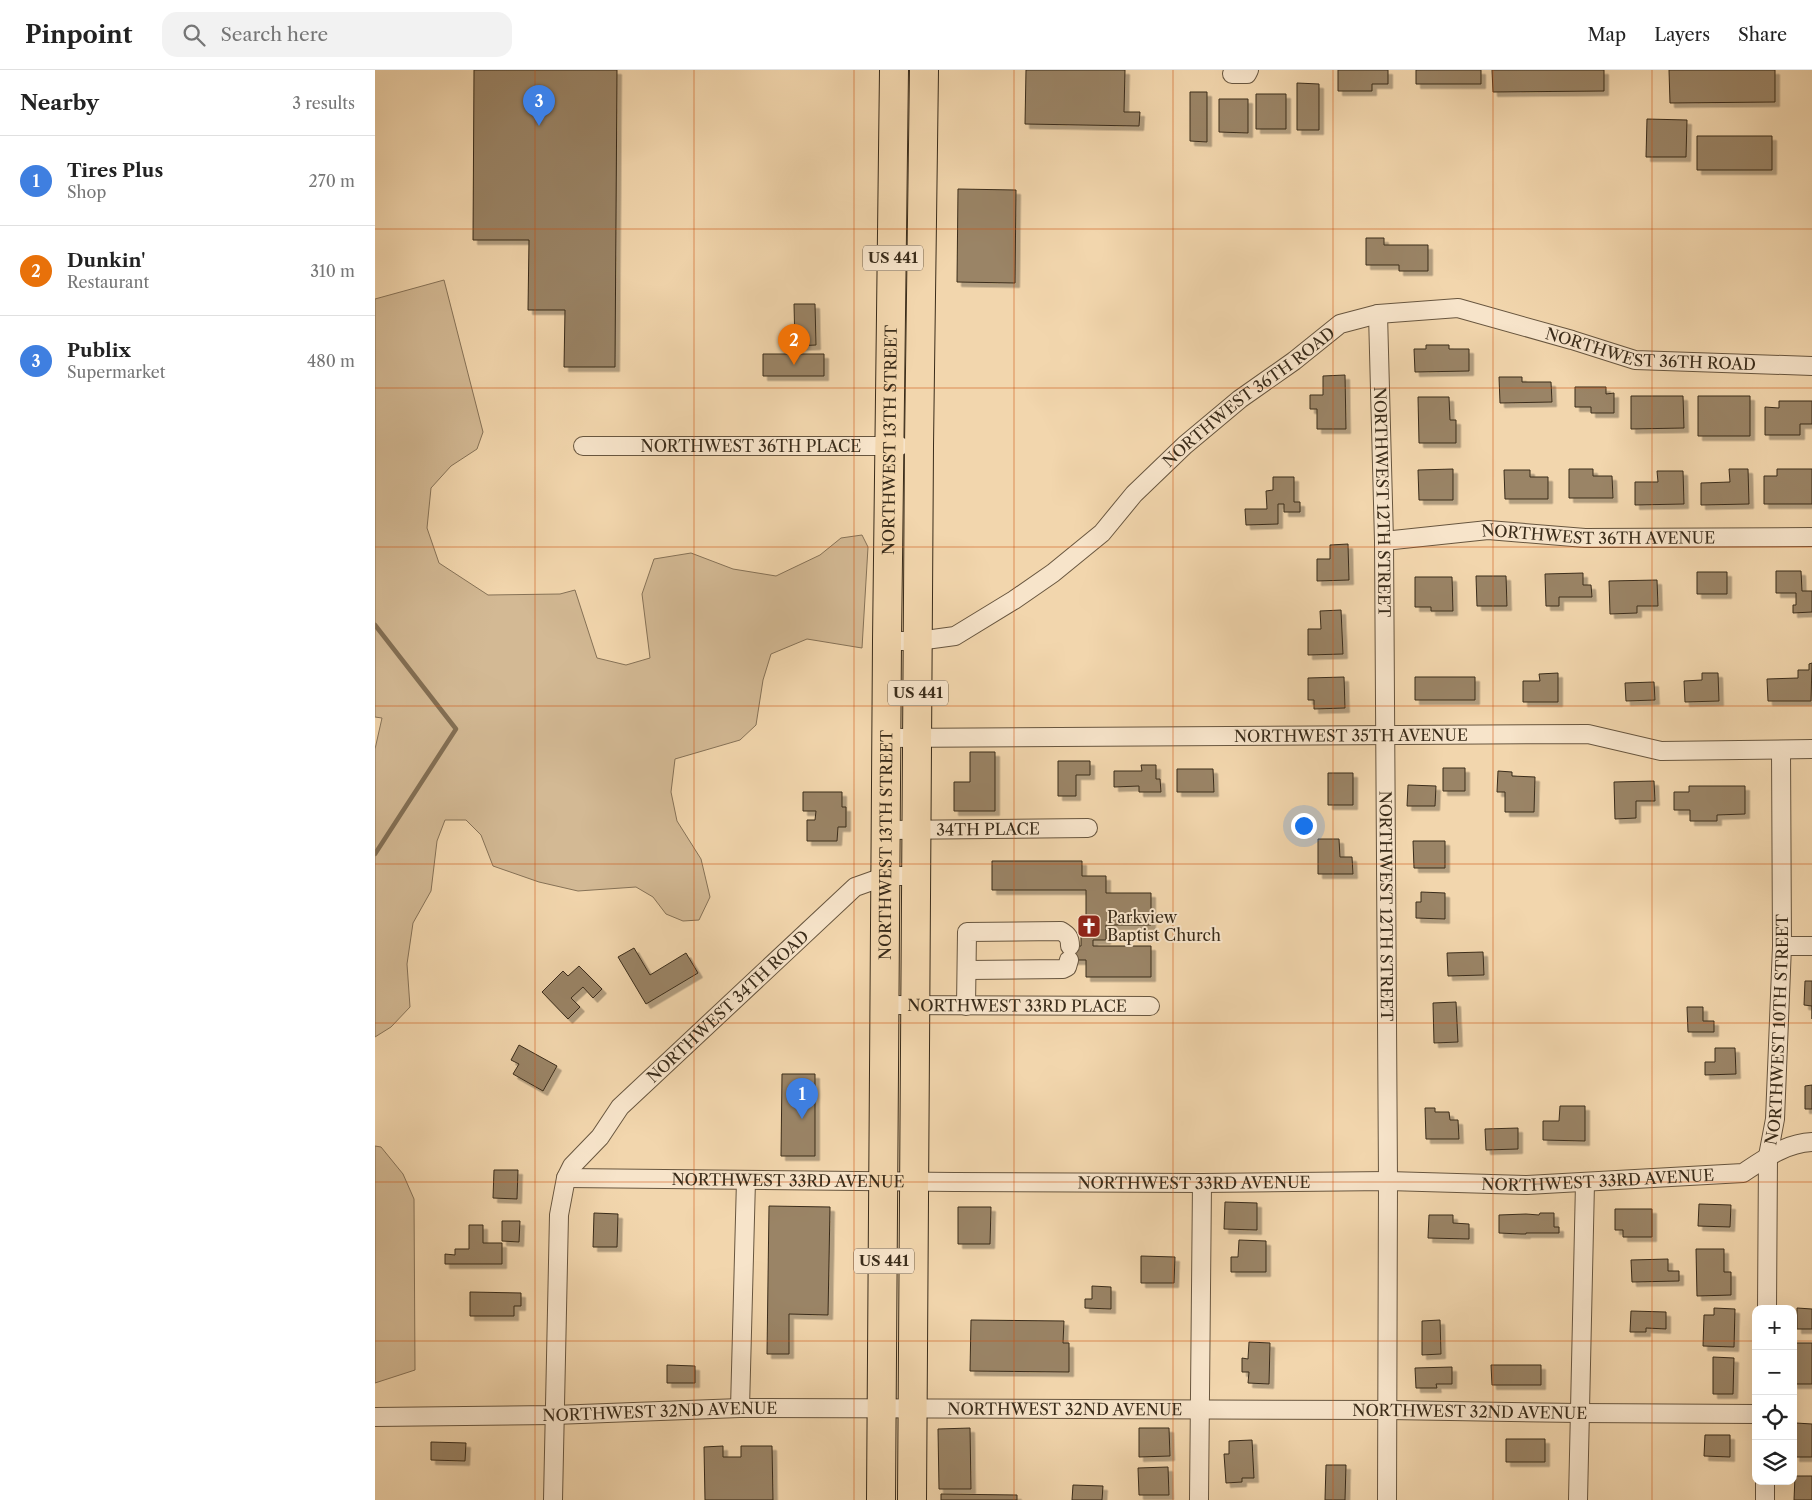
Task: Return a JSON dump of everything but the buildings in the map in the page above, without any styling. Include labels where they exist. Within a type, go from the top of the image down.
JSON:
[{"type":"main road","name":"NORTHWEST 13TH STREET","points":[[881,1500],[885,1182],[887,641],[894,70]]},
{"type":"main road","name":"NORTHWEST 13TH STREET","points":[[912,1500],[919,446],[924,70]]},
{"type":"street","points":[[1232,74],[1247,74],[1249,70]]},
{"type":"street","name":"NORTHWEST 36TH ROAD","points":[[887,641],[918,641],[955,636],[1014,600],[1053,573],[1102,533],[1134,494],[1185,445],[1240,399],[1294,361],[1340,324],[1378,314],[1458,308],[1635,360],[1812,366]]},
{"type":"street","name":"NORTHWEST 12TH STREET","points":[[1378,314],[1385,541],[1389,1410],[1387,1500]]},
{"type":"street","name":"NORTHWEST 36TH PLACE","points":[[583,446],[919,446]]},
{"type":"street","name":"NORTHWEST 36TH AVENUE","points":[[1385,541],[1488,530],[1585,538],[1812,537]]},
{"type":"street","name":"NORTHWEST 35TH AVENUE","points":[[887,738],[1588,734],[1661,751],[1812,749]]},
{"type":"street","name":"NORTHWEST 10TH STREET","points":[[1767,1305],[1768,1156],[1775,1119],[1782,946],[1781,750]]},
{"type":"street","name":"34TH PLACE","points":[[887,830],[1089,828]]},
{"type":"street","name":"NORTHWEST 34TH ROAD","points":[[566,1178],[572,1166],[599,1137],[620,1107],[855,887],[886,876],[916,876]]},
{"type":"street","points":[[966,1006],[967,932],[1061,931],[1067,934],[1070,939],[1067,967],[1063,969],[967,970]]},
{"type":"street","points":[[1782,946],[1812,946]]},
{"type":"street","name":"NORTHWEST 33RD PLACE","points":[[885,1006],[1150,1006]]},
{"type":"street","name":"NORTHWEST 33RD AVENUE","points":[[566,1178],[885,1182],[1388,1182],[1527,1185],[1743,1173],[1768,1156],[1801,1143],[1812,1142]]},
{"type":"street","points":[[553,1500],[559,1215],[566,1178]]},
{"type":"street","points":[[740,1408],[746,1180]]},
{"type":"street","points":[[1199,1500],[1202,1183]]},
{"type":"street","points":[[1578,1500],[1585,1183]]},
{"type":"street","name":"NORTHWEST 32ND AVENUE","points":[[375,1417],[554,1415],[740,1408],[1389,1410],[1752,1414]]},
{"type":"street","points":[[1765,1485],[1765,1500]]},
{"type":"shaded area","points":[[444,280],[483,432],[477,449],[451,466],[431,488],[427,528],[439,563],[488,595],[560,594],[575,590],[597,658],[626,665],[650,658],[642,594],[654,559],[691,553],[733,569],[776,576],[820,555],[841,538],[862,535],[868,547],[862,648],[807,639],[771,654],[763,680],[756,725],[740,740],[675,759],[671,792],[677,821],[701,859],[710,897],[699,920],[683,921],[666,914],[653,897],[636,887],[578,891],[539,882],[493,866],[481,835],[466,820],[445,820],[437,841],[431,891],[413,923],[407,964],[410,1007],[391,1027],[375,1037],[375,749],[382,718],[375,717],[375,299]]},
{"type":"shaded area","points":[[375,1146],[381,1147],[403,1174],[414,1199],[415,1370],[375,1383]]},
{"type":"waterway","points":[[375,625],[456,729],[375,854]]},
{"type":"place","name":"Publix","points":[[539,126]]},
{"type":"place","name":"Dunkin'","points":[[794,365]]},
{"type":"place","name":"Parkview Baptist Church","points":[[1089,926]]},
{"type":"place","name":"Tires Plus","points":[[802,1119]]}]
